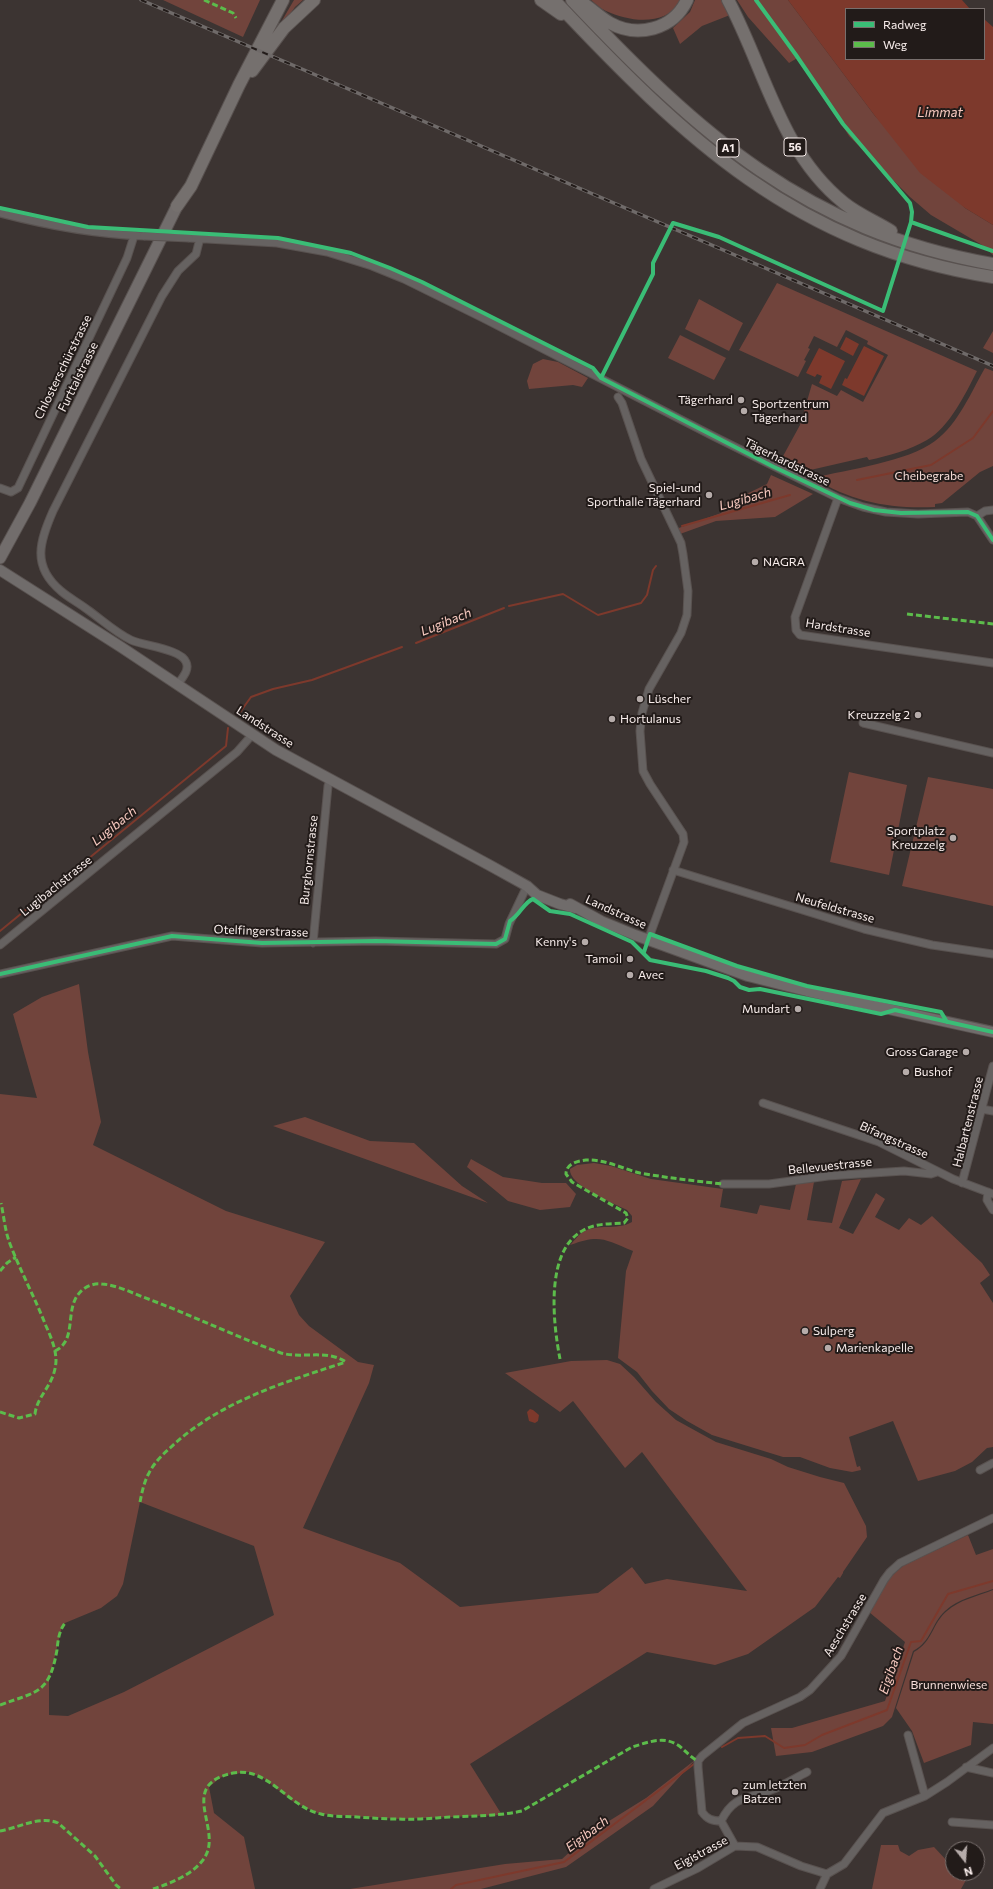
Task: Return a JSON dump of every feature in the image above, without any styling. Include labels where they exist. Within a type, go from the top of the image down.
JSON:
[{"type":"highway","points":[[178,206],[185,184],[274,0]]},
{"type":"highway","points":[[246,58],[279,0]]},
{"type":"highway","points":[[178,206],[191,186],[239,85],[283,0]]},
{"type":"highway","points":[[218,131],[255,68],[271,45],[292,21],[314,0]]},
{"type":"highway","points":[[541,0],[575,23]]},
{"type":"highway","name":"A1","points":[[554,0],[638,88],[690,135],[740,174],[781,201],[829,227],[883,249],[929,264],[993,277]]},
{"type":"highway","name":"A1","points":[[572,0],[629,59],[675,103],[710,134],[748,164],[788,189],[830,212],[873,231],[918,247],[993,264]]},
{"type":"highway","points":[[579,0],[610,23],[629,30],[639,31],[658,27],[669,21],[682,9],[687,0]]},
{"type":"highway","name":"56","points":[[728,0],[782,122],[808,166],[828,188],[849,207],[918,247]]},
{"type":"highway","name":"Furttalstrasse","points":[[0,558],[30,503],[178,206]]},
{"type":"main road","name":"Landstrasse","points":[[0,570],[178,684],[252,735],[330,780],[411,822],[528,886],[537,895],[575,908],[648,940],[748,976],[823,995],[993,1032]]},
{"type":"street","name":"Tägerhardstrasse","points":[[0,213],[70,230],[134,236],[248,240],[302,247],[342,256],[388,272],[495,324],[711,435],[838,498],[863,507],[886,512],[918,514],[956,511],[968,512],[977,516]]},
{"type":"street","name":"Chlosterschürstrasse","points":[[0,488],[11,492],[18,488],[124,265],[134,236]]},
{"type":"street","points":[[178,684],[187,670],[183,657],[173,652],[131,640],[61,591],[49,579],[43,567],[40,552],[44,532],[53,511],[162,296],[178,272],[196,254],[200,238]]},
{"type":"street","points":[[618,396],[622,403],[641,459],[681,543],[688,591],[687,615],[681,634],[648,689],[642,712],[640,731],[643,771],[684,838],[684,842],[648,940]]},
{"type":"street","name":"Hardstrasse","points":[[838,498],[795,617],[796,630],[800,635],[993,663]]},
{"type":"street","points":[[993,510],[985,511],[977,516],[993,540]]},
{"type":"street","points":[[865,716],[863,723],[993,753]]},
{"type":"street","name":"Lugibachstrasse","points":[[0,945],[238,752],[252,735]]},
{"type":"street","name":"Burghornstrasse","points":[[313,943],[328,786],[330,780]]},
{"type":"street","name":"Neufeldstrasse","points":[[673,870],[864,929],[932,945],[993,954]]},
{"type":"street","name":"Otelfingerstrasse","points":[[0,974],[164,936],[262,943],[376,941],[500,943],[506,937],[509,924],[528,886]]},
{"type":"street","name":"Halbartenstrasse","points":[[962,1183],[993,1066]]},
{"type":"street","name":"Bifangstrasse","points":[[763,1103],[879,1142],[938,1172],[962,1183],[990,1193]]},
{"type":"street","points":[[982,1109],[993,1111]]},
{"type":"street","name":"Bellevuestrasse","points":[[723,1184],[769,1184],[828,1176],[904,1171],[931,1174],[938,1172]]},
{"type":"street","points":[[990,1193],[987,1200],[993,1210]]},
{"type":"street","points":[[980,1470],[993,1463]]},
{"type":"street","name":"Aeschstrasse","points":[[721,1821],[714,1821],[702,1812],[698,1767],[698,1761],[702,1756],[743,1723],[800,1697],[810,1690],[836,1663],[884,1580],[900,1563],[993,1518]]},
{"type":"street","points":[[908,1735],[925,1796]]},
{"type":"street","points":[[820,1889],[827,1874],[844,1864],[883,1813],[925,1796],[993,1748]]},
{"type":"street","points":[[966,1767],[993,1773]]},
{"type":"street","points":[[735,1846],[721,1821],[727,1808],[740,1799],[771,1790],[807,1772]]},
{"type":"street","points":[[952,1822],[993,1825]]},
{"type":"street","name":"Eigistrasse","points":[[654,1889],[698,1868],[735,1846],[757,1847],[801,1866],[827,1874]]},
{"type":"green space","points":[[163,0],[260,0],[243,37]]},
{"type":"green space","points":[[294,0],[303,0],[295,7],[266,48]]},
{"type":"green space","points":[[591,0],[681,0],[674,9],[666,15],[647,20],[626,18],[615,15],[602,9]]},
{"type":"green space","points":[[695,0],[722,0],[730,15],[702,26],[680,44],[673,28],[690,12]]},
{"type":"green space","points":[[737,0],[788,0],[875,116],[965,208],[993,225],[993,255],[982,245],[931,215],[910,197],[849,136],[799,57],[789,63],[748,17]]},
{"type":"green space","points":[[777,283],[977,371],[950,419],[927,440],[891,455],[869,460],[867,457],[806,471],[782,458],[800,425],[812,384],[837,396],[841,390],[863,402],[888,355],[867,344],[868,341],[846,330],[837,347],[814,336],[808,348],[810,349],[804,360],[806,361],[798,377],[739,350]]},
{"type":"green space","points":[[699,299],[743,323],[729,351],[685,329]]},
{"type":"green space","points":[[993,331],[993,353],[983,348]]},
{"type":"green space","points":[[680,335],[726,358],[714,380],[668,358]]},
{"type":"green space","points":[[543,359],[558,362],[588,378],[582,387],[573,385],[529,389],[527,381],[533,364]]},
{"type":"green space","name":"Cheibegrabe","points":[[985,368],[993,371],[993,466],[980,472],[942,503],[935,504],[935,507],[902,507],[887,505],[842,493],[813,478],[894,460],[923,448],[935,441],[958,416]]},
{"type":"green space","points":[[771,475],[813,494],[775,517],[716,521],[680,534],[676,529],[721,513],[726,504],[767,484]]},
{"type":"green space","name":"Sportplatz Kreuzzelg","points":[[849,772],[907,785],[889,875],[830,862]]},
{"type":"green space","name":"Sportplatz Kreuzzelg","points":[[928,777],[993,789],[993,906],[902,886]]},
{"type":"green space","points":[[79,984],[88,1052],[101,1122],[93,1145],[226,1211],[325,1242],[290,1296],[299,1315],[309,1326],[358,1362],[374,1365],[369,1383],[303,1528],[400,1563],[460,1607],[598,1593],[632,1567],[645,1584],[667,1579],[747,1591],[642,1452],[625,1468],[573,1401],[560,1412],[505,1373],[571,1361],[607,1360],[620,1364],[634,1377],[656,1402],[676,1420],[716,1442],[771,1459],[788,1467],[844,1483],[866,1526],[867,1537],[840,1578],[838,1577],[815,1607],[748,1654],[715,1665],[647,1652],[470,1764],[502,1815],[400,1819],[320,1814],[295,1803],[263,1778],[249,1772],[226,1775],[209,1787],[214,1813],[244,1837],[255,1889],[0,1889],[0,1094],[37,1098],[13,1014],[42,997]],"holes":[[[140,1502],[254,1546],[274,1615],[124,1692],[68,1716],[49,1715],[49,1680],[62,1627],[65,1623],[101,1608],[117,1596],[123,1584]]]},
{"type":"green space","points":[[305,1117],[370,1141],[414,1143],[462,1186],[488,1203],[273,1126]]},
{"type":"green space","points":[[471,1159],[503,1177],[542,1183],[566,1183],[576,1194],[570,1207],[540,1210],[508,1201],[467,1167]]},
{"type":"green space","points":[[594,1163],[611,1166],[651,1179],[723,1189],[720,1207],[757,1214],[760,1205],[790,1210],[796,1184],[814,1182],[807,1220],[832,1223],[842,1181],[861,1179],[839,1228],[853,1234],[876,1193],[885,1199],[875,1217],[899,1230],[909,1218],[921,1225],[932,1216],[982,1263],[990,1275],[980,1283],[993,1303],[993,1447],[987,1448],[972,1462],[955,1471],[918,1481],[893,1421],[849,1437],[857,1467],[860,1466],[861,1470],[852,1472],[830,1468],[800,1457],[783,1457],[712,1435],[669,1409],[637,1372],[618,1358],[626,1271],[633,1251],[602,1239],[588,1240],[570,1245],[581,1233],[589,1229],[620,1226],[632,1222],[632,1216],[627,1210],[592,1193],[576,1181],[571,1175],[570,1169],[577,1165]]},
{"type":"green space","points":[[968,1535],[976,1555],[993,1549],[993,1589],[956,1603],[940,1616],[928,1637],[913,1651],[892,1717],[883,1726],[812,1752],[776,1756],[771,1728],[792,1728],[885,1701],[905,1642],[869,1612],[887,1580],[904,1565]]},
{"type":"green space","name":"Brunnenwiese","points":[[993,1590],[993,1724],[973,1722],[971,1745],[924,1763],[912,1731],[896,1708],[914,1652],[925,1643],[938,1621],[952,1607],[963,1601]]},
{"type":"green space","points":[[695,1760],[653,1806],[566,1867],[481,1889],[350,1889],[505,1864],[562,1859],[593,1831],[646,1798]]},
{"type":"green space","points":[[881,1845],[898,1845],[900,1851],[909,1856],[918,1850],[934,1847],[945,1859],[945,1881],[966,1881],[961,1889],[872,1889]]},
{"type":"water","name":"Limmat","points":[[788,0],[962,0],[969,8],[845,8],[845,60],[985,60],[985,20],[993,27],[993,225],[965,208],[920,173]]},
{"type":"water","points":[[846,337],[859,344],[853,356],[840,349]]},
{"type":"water","points":[[864,346],[884,356],[864,396],[842,385],[845,378],[847,379]]},
{"type":"water","points":[[819,348],[845,361],[831,389],[819,383],[822,376],[817,374],[815,377],[806,373]]},
{"type":"water","points":[[530,1409],[539,1415],[538,1421],[535,1423],[529,1421],[527,1412]]},
{"type":"waterway","name":"Lugibach","points":[[857,480],[931,465],[973,438],[993,411]]},
{"type":"waterway","name":"Lugibach","points":[[682,526],[790,495]]},
{"type":"waterway","name":"Lugibach","points":[[509,606],[563,594],[598,615],[641,603],[647,595],[653,570],[656,566]]},
{"type":"waterway","name":"Lugibach","points":[[416,643],[504,608]]},
{"type":"waterway","name":"Lugibach","points":[[238,715],[251,697],[273,689],[312,680],[402,647]]},
{"type":"waterway","name":"Lugibach","points":[[0,931],[226,746],[228,728]]},
{"type":"waterway","name":"Eigibach","points":[[722,1747],[738,1738],[765,1736],[784,1748],[805,1745],[822,1735],[887,1710],[911,1642],[921,1641],[948,1594],[993,1581]]},
{"type":"waterway","name":"Eigibach","points":[[451,1889],[456,1885],[564,1862],[694,1764]]},
{"type":"railway","points":[[141,0],[993,366]]},
{"type":"marked path","points":[[204,0],[233,13],[236,18]]},
{"type":"marked path","points":[[907,614],[993,624]]},
{"type":"marked path","points":[[560,1359],[555,1327],[554,1289],[557,1271],[562,1255],[570,1241],[587,1228],[597,1225],[624,1223],[628,1218],[626,1213],[572,1182],[566,1174],[566,1171],[570,1165],[579,1161],[593,1160],[640,1173],[723,1184]]},
{"type":"marked path","points":[[0,1412],[19,1418],[35,1414],[36,1407],[53,1377],[56,1361],[50,1334],[10,1244],[1,1203]]},
{"type":"marked path","points":[[0,1271],[7,1263],[16,1257]]},
{"type":"marked path","points":[[55,1351],[62,1346],[67,1338],[74,1303],[78,1295],[85,1288],[93,1284],[100,1284],[128,1291],[281,1353],[289,1355],[331,1356],[346,1362]]},
{"type":"marked path","points":[[140,1502],[142,1491],[151,1469],[161,1456],[189,1432],[209,1418],[253,1395],[300,1377],[346,1362]]},
{"type":"marked path","points":[[0,1705],[33,1693],[40,1689],[45,1683],[54,1664],[59,1636],[65,1623]]},
{"type":"marked path","points":[[153,1889],[177,1880],[193,1870],[205,1857],[208,1850],[209,1839],[204,1795],[208,1786],[217,1778],[233,1773],[245,1772],[257,1775],[268,1781],[298,1804],[321,1814],[383,1819],[412,1819],[486,1816],[522,1811],[632,1747],[648,1742],[660,1740],[671,1742],[682,1748],[698,1761]]},
{"type":"marked path","points":[[0,1831],[36,1821],[44,1820],[58,1823],[95,1856],[116,1885],[121,1889]]},
{"type":"cycle path","points":[[601,378],[653,274],[653,263],[673,223],[719,237],[883,311],[911,222],[912,212],[910,203],[843,124],[756,0]]},
{"type":"cycle path","points":[[0,208],[88,227],[278,238],[351,253],[422,282],[593,368],[601,378],[772,466],[850,503],[874,510],[901,513],[968,512],[977,516],[993,540]]},
{"type":"cycle path","points":[[911,222],[993,251]]},
{"type":"cycle path","points":[[0,974],[172,936],[262,943],[376,941],[496,944],[505,939],[510,921],[527,903],[533,899],[550,911],[570,914],[632,942],[650,960],[706,971],[728,978],[740,987],[749,990],[760,989],[881,1014],[895,1010],[993,1032]]},
{"type":"cycle path","points":[[644,952],[650,934],[737,966],[807,986],[941,1012],[947,1022]]},
{"type":"place","name":"Tägerhard","points":[[741,400]]},
{"type":"place","name":"Sportzentrum Tägerhard","points":[[744,411]]},
{"type":"place","name":"Spiel-und Sporthalle Tägerhard","points":[[709,495]]},
{"type":"place","name":"NAGRA","points":[[755,562]]},
{"type":"place","name":"Lüscher","points":[[640,699]]},
{"type":"place","name":"Kreuzzelg 2","points":[[918,715]]},
{"type":"place","name":"Hortulanus","points":[[612,719]]},
{"type":"place","name":"Sportplatz Kreuzzelg","points":[[953,838]]},
{"type":"place","name":"Kenny's","points":[[585,942]]},
{"type":"place","name":"Tamoil","points":[[630,959]]},
{"type":"place","name":"Avec","points":[[630,975]]},
{"type":"place","name":"Mundart","points":[[798,1009]]},
{"type":"place","name":"Gross Garage","points":[[966,1052]]},
{"type":"place","name":"Bushof","points":[[906,1072]]},
{"type":"place","name":"Sulperg","points":[[805,1331]]},
{"type":"place","name":"Marienkapelle","points":[[828,1348]]},
{"type":"place","name":"zum letzten Batzen","points":[[735,1792]]}]
